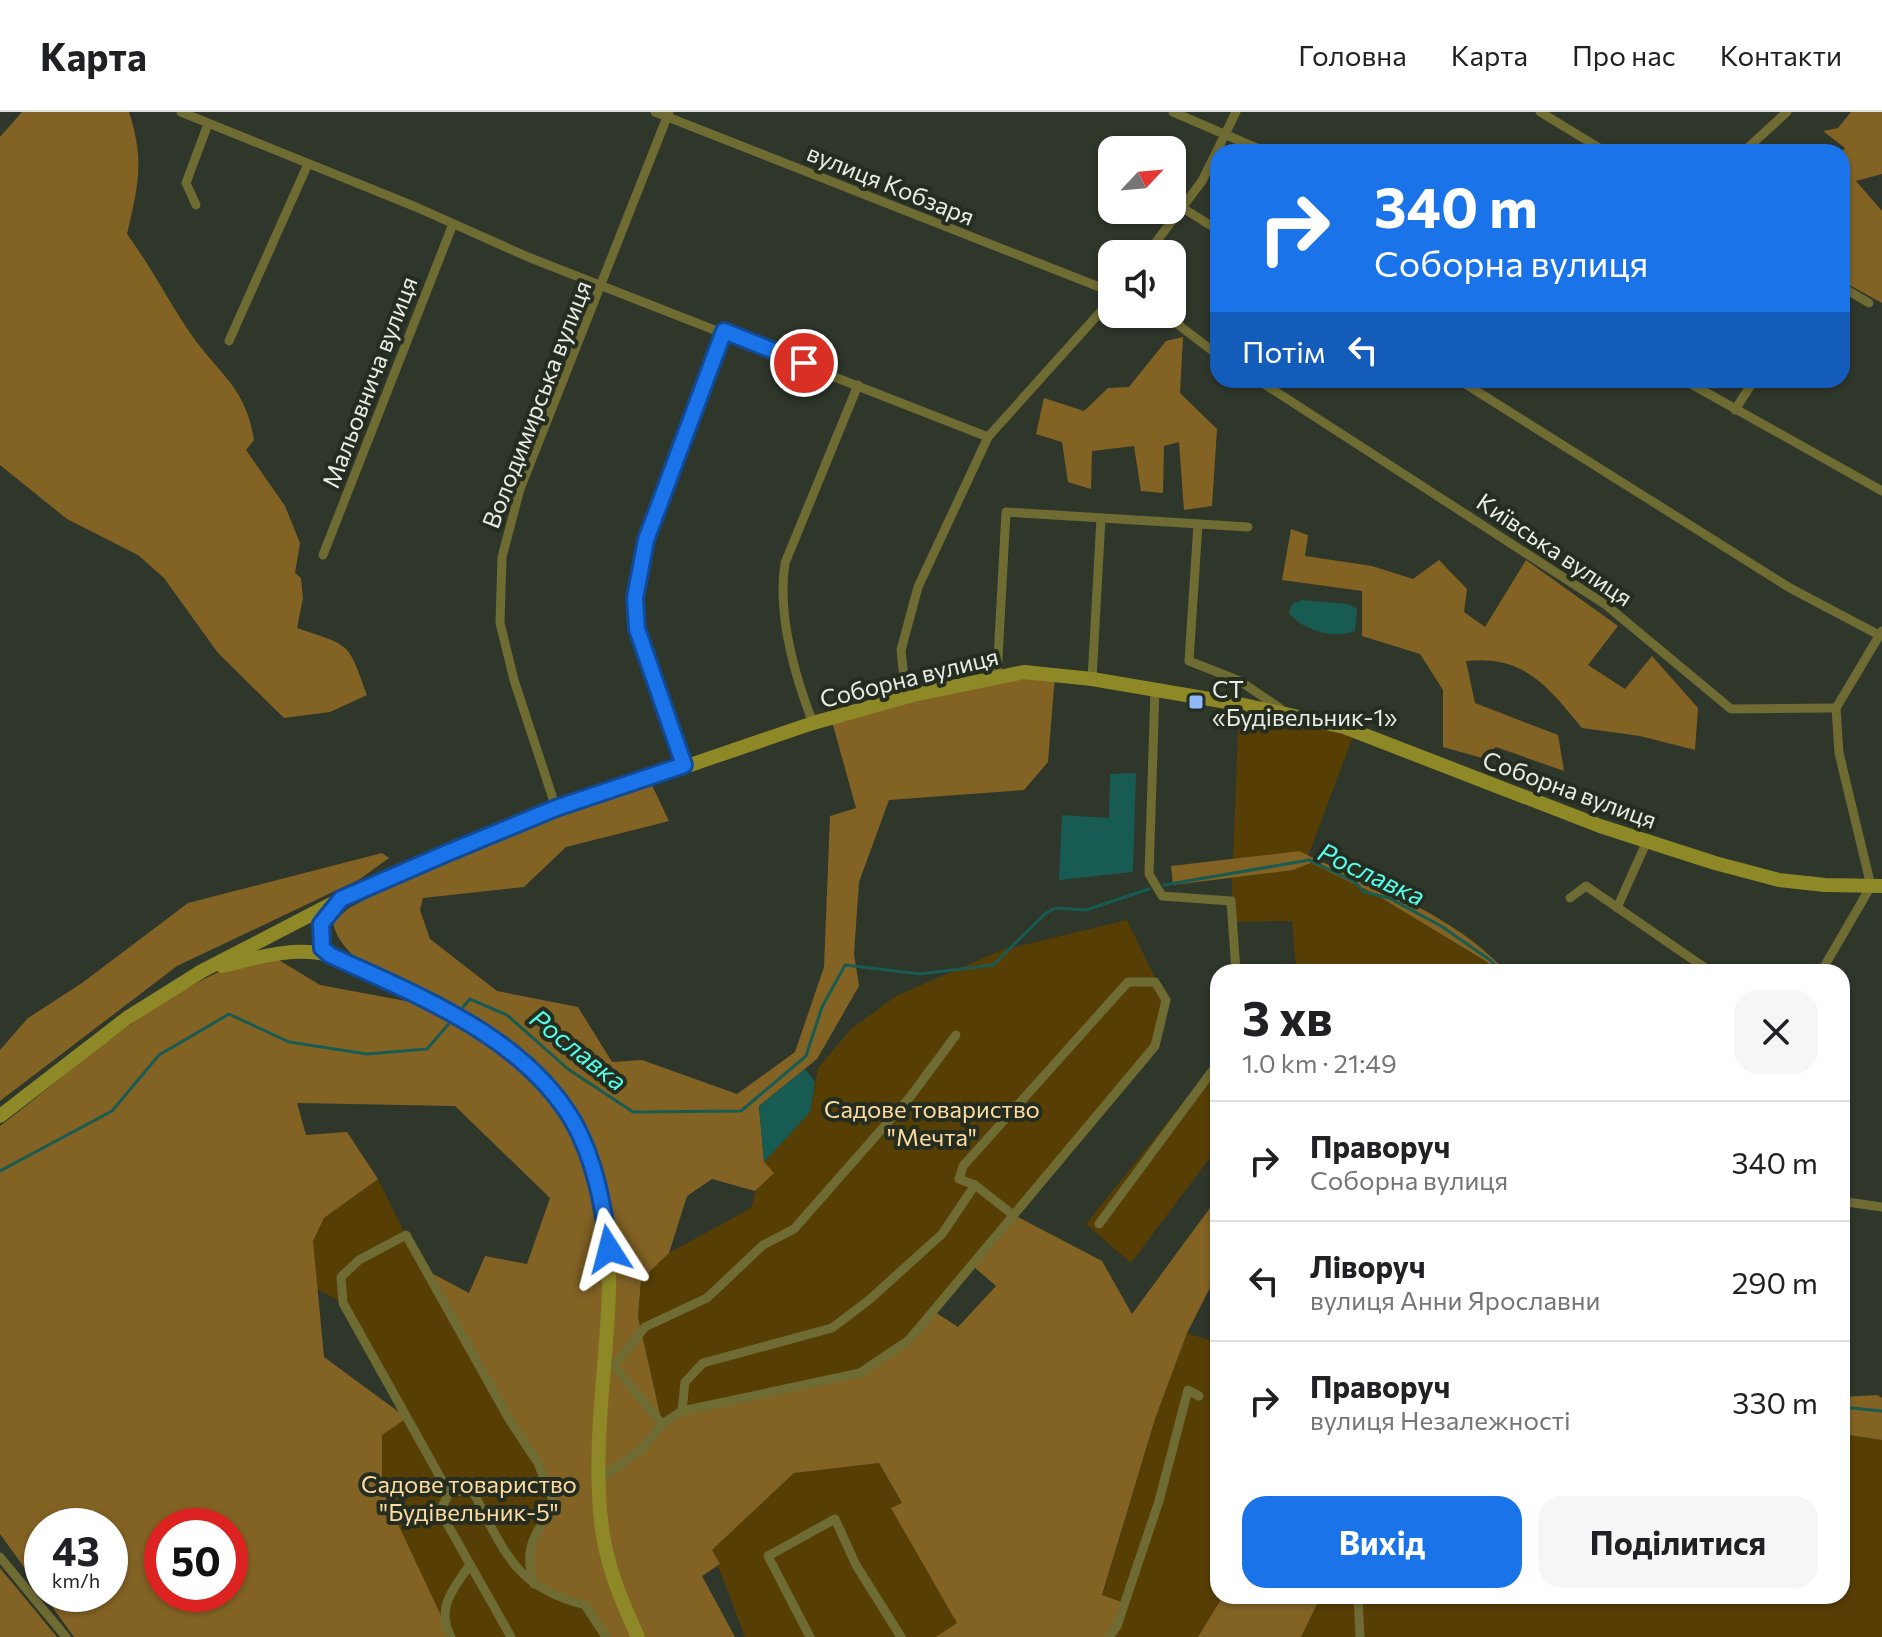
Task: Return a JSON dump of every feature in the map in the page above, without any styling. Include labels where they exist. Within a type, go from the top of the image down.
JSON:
[{"type":"street","points":[[181,112],[602,285],[988,437]]},
{"type":"street","name":"вулиця Кобзаря","points":[[655,112],[668,114],[1098,286]]},
{"type":"street","points":[[1173,112],[1248,144]]},
{"type":"street","points":[[1220,144],[1236,112]]},
{"type":"street","points":[[1540,112],[1593,144]]},
{"type":"street","points":[[1752,144],[1787,112]]},
{"type":"street","name":"Володимирська вулиця","points":[[556,808],[514,680],[500,623],[502,557],[520,489],[668,114]]},
{"type":"street","points":[[196,205],[186,183],[208,124]]},
{"type":"street","points":[[229,341],[307,166]]},
{"type":"street","points":[[1186,200],[1210,166]]},
{"type":"street","points":[[1186,210],[1210,225]]},
{"type":"street","name":"Мальовнича вулиця","points":[[323,555],[453,224]]},
{"type":"street","points":[[1850,292],[1869,303]]},
{"type":"street","points":[[906,697],[901,650],[918,587],[988,437],[1098,315]]},
{"type":"street","points":[[1182,328],[1210,349]]},
{"type":"street","points":[[684,765],[637,629],[635,598],[646,540],[724,331]]},
{"type":"street","points":[[813,723],[800,689],[781,593],[785,563],[858,385]]},
{"type":"street","name":"Київська вулиця","points":[[1270,388],[1606,605],[1731,709],[1836,708]]},
{"type":"street","points":[[1472,388],[1790,588],[1881,633],[1836,708],[1839,753],[1877,886],[1826,964]]},
{"type":"street","points":[[1698,388],[1882,491]]},
{"type":"street","points":[[1735,410],[1749,388]]},
{"type":"street","points":[[997,676],[1006,512],[1248,527]]},
{"type":"street","points":[[1092,679],[1101,518]]},
{"type":"street","points":[[1198,524],[1189,661],[1240,681],[1287,714]]},
{"type":"street","name":"Соборна вулиця","points":[[202,971],[341,899],[556,808],[813,723],[906,697],[1024,672],[1155,689],[1344,727],[1647,841],[1779,880],[1877,886]]},
{"type":"street","points":[[1155,689],[1149,874],[1162,896],[1231,901],[1235,964]]},
{"type":"street","points":[[1617,908],[1647,841]]},
{"type":"street","points":[[1570,898],[1586,886],[1699,964]]},
{"type":"street","points":[[341,899],[326,915],[319,933],[322,948],[330,955],[442,1008],[487,1036],[545,1083],[573,1121],[591,1163],[609,1249],[609,1366],[598,1480],[602,1530],[614,1585],[638,1637]]},
{"type":"street","points":[[0,1116],[127,1018],[202,971],[269,954],[330,955]]},
{"type":"street","points":[[598,1480],[642,1449],[662,1424],[682,1411],[860,1373],[889,1356],[935,1312],[1012,1214],[1155,1046],[1166,1000],[1155,982],[1128,982],[963,1166],[959,1179],[975,1185],[1012,1214]]},
{"type":"street","points":[[609,1366],[645,1327],[707,1298],[763,1245],[794,1229],[910,1097],[956,1035]]},
{"type":"street","points":[[1099,1224],[1210,1074]]},
{"type":"street","points":[[682,1411],[685,1382],[703,1363],[832,1328],[869,1300],[942,1234],[975,1185]]},
{"type":"street","points":[[1850,1201],[1882,1207]]},
{"type":"street","points":[[449,1493],[343,1303],[341,1277],[359,1260],[406,1235],[493,1391],[538,1463],[554,1503],[532,1541],[526,1560],[534,1584]]},
{"type":"street","points":[[609,1366],[662,1424]]},
{"type":"street","points":[[1109,1637],[1117,1626],[1159,1501],[1188,1390],[1199,1396]]},
{"type":"street","points":[[449,1493],[473,1492],[513,1567],[552,1597],[585,1605],[606,1637]]},
{"type":"street","points":[[449,1493],[440,1511],[511,1637]]},
{"type":"street","points":[[810,1637],[768,1556],[835,1519],[856,1565],[901,1637]]},
{"type":"street","points":[[0,1557],[66,1637]]},
{"type":"street","points":[[451,1637],[443,1622],[446,1599],[469,1566]]},
{"type":"street","points":[[1358,1604],[1360,1637]]},
{"type":"green space","points":[[1239,704],[1355,731],[1308,856],[1299,851],[1233,859]]},
{"type":"green space","points":[[1311,863],[1375,894],[1489,964],[1295,964],[1292,921],[1232,922],[1232,878],[1293,870]]},
{"type":"green space","name":"Садове товариство \"Мечта\"","points":[[1127,920],[1166,1000],[1155,1046],[909,1340],[860,1373],[662,1424],[638,1317],[641,1280],[669,1253],[751,1208],[764,1162],[810,1112],[818,1068],[851,1029],[896,996],[1002,950]]},
{"type":"green space","points":[[1210,1069],[1210,1158],[1131,1263],[1086,1224]]},
{"type":"green space","name":"Садове товариство \"Будівельник-5\"","points":[[378,1179],[422,1268],[538,1463],[585,1605],[606,1637],[451,1637],[443,1622],[382,1490],[382,1435],[407,1418],[343,1303],[317,1289],[313,1241],[324,1218]]},
{"type":"green space","points":[[1187,1333],[1210,1340],[1210,1604],[1218,1604],[1198,1637],[1109,1637],[1102,1596],[1155,1419]]},
{"type":"green space","points":[[1850,1435],[1882,1440],[1882,1637],[1301,1637],[1317,1604],[1850,1604]]},
{"type":"green space","points":[[879,1463],[976,1637],[745,1637],[712,1550],[794,1473]]},
{"type":"shaded area","points":[[22,112],[129,112],[137,145],[138,173],[127,234],[186,327],[232,386],[245,409],[254,440],[246,450],[285,506],[300,543],[295,573],[301,578],[303,598],[297,628],[345,648],[351,655],[367,695],[330,712],[284,718],[218,653],[164,578],[138,555],[67,519],[0,465],[0,137]]},
{"type":"shaded area","points":[[1851,112],[1882,112],[1882,174],[1856,181],[1882,211],[1882,303],[1850,285],[1850,144],[1840,144],[1823,131],[1838,128]]},
{"type":"shaded area","points":[[1183,337],[1180,393],[1217,429],[1212,506],[1184,510],[1179,442],[1164,446],[1163,493],[1141,491],[1134,446],[1092,451],[1091,489],[1068,482],[1062,442],[1036,434],[1044,398],[1084,411],[1108,388],[1129,387],[1166,341]]},
{"type":"shaded area","points":[[1291,529],[1308,535],[1305,556],[1372,566],[1413,579],[1439,560],[1467,589],[1464,612],[1485,627],[1526,560],[1618,626],[1588,665],[1625,689],[1652,656],[1698,708],[1695,750],[1640,736],[1582,728],[1558,699],[1533,677],[1504,663],[1487,660],[1466,661],[1475,703],[1558,735],[1564,771],[1496,747],[1482,758],[1443,747],[1443,690],[1420,654],[1362,636],[1362,591],[1282,580]]},
{"type":"shaded area","points":[[1055,675],[1048,762],[1024,790],[889,800],[859,882],[854,954],[859,986],[817,1059],[759,1106],[764,1162],[774,1173],[755,1191],[712,1179],[687,1196],[669,1253],[641,1280],[638,1317],[662,1423],[682,1411],[860,1373],[889,1356],[935,1312],[958,1327],[996,1286],[973,1266],[1012,1214],[1102,1261],[1132,1314],[1210,1208],[1210,1288],[1187,1333],[1155,1419],[1102,1595],[1124,1603],[1109,1637],[936,1637],[957,1623],[891,1508],[902,1503],[879,1463],[794,1473],[712,1550],[720,1564],[702,1576],[735,1637],[606,1637],[585,1605],[534,1584],[526,1560],[554,1502],[538,1463],[422,1268],[469,1293],[485,1256],[527,1264],[550,1198],[455,1106],[297,1103],[306,1135],[347,1132],[378,1179],[324,1218],[313,1241],[324,1357],[407,1418],[382,1435],[382,1490],[451,1637],[74,1637],[56,1612],[128,1612],[128,1508],[24,1508],[24,1567],[0,1534],[0,1126],[94,1051],[161,1004],[195,984],[269,954],[320,985],[438,1007],[360,962],[338,936],[333,922],[349,908],[500,830],[648,777],[669,821],[566,847],[524,887],[423,898],[420,910],[430,939],[497,991],[578,1007],[612,1062],[642,1060],[737,1094],[795,1052],[824,967],[830,816],[856,808],[831,718],[950,686]]},
{"type":"shaded area","points":[[1299,851],[1436,917],[1485,951],[1498,964],[1489,964],[1375,894],[1311,863],[1293,870],[1173,885],[1171,866]]},
{"type":"shaded area","points":[[382,853],[389,858],[360,879],[177,966],[0,1101],[0,1050],[28,1018],[82,983],[188,903]]},
{"type":"shaded area","points":[[1877,1395],[1882,1398],[1882,1440],[1850,1435],[1850,1397]]},
{"type":"shaded area","points":[[0,1568],[24,1597],[24,1612],[36,1612],[57,1637],[0,1637]]},
{"type":"shaded area","points":[[1218,1604],[1317,1604],[1301,1637],[1198,1637]]},
{"type":"water","points":[[1302,600],[1348,604],[1357,609],[1355,631],[1329,634],[1302,625],[1289,613],[1292,604]]},
{"type":"water","points":[[1136,773],[1133,872],[1059,880],[1062,815],[1109,818],[1110,774]]},
{"type":"water","points":[[805,1069],[815,1082],[810,1112],[764,1162],[759,1106]]},
{"type":"waterway","name":"Рославка","points":[[1164,885],[1309,860],[1355,882],[1364,892],[1389,898],[1441,926],[1494,964]]},
{"type":"waterway","name":"Рославка","points":[[463,1007],[470,999],[507,1015],[568,1069],[633,1112],[741,1111],[806,1056],[822,1007],[845,965],[920,974],[993,965],[1046,913],[1056,908],[1086,910],[1149,889]]},
{"type":"waterway","name":"Рославка","points":[[0,1171],[112,1111],[159,1055],[229,1014],[289,1042],[367,1054],[427,1049],[452,1020]]},
{"type":"waterway","name":"Рославка","points":[[1850,1408],[1882,1411]]},
{"type":"place","name":"СТ «Будівельник-1»","points":[[1196,702]]},
{"type":"route","points":[[609,1249],[602,1203],[591,1163],[573,1121],[545,1083],[487,1036],[442,1008],[330,955],[322,948],[319,933],[326,915],[341,899],[556,808],[684,765],[637,629],[635,598],[646,540],[724,331],[804,363]]}]
